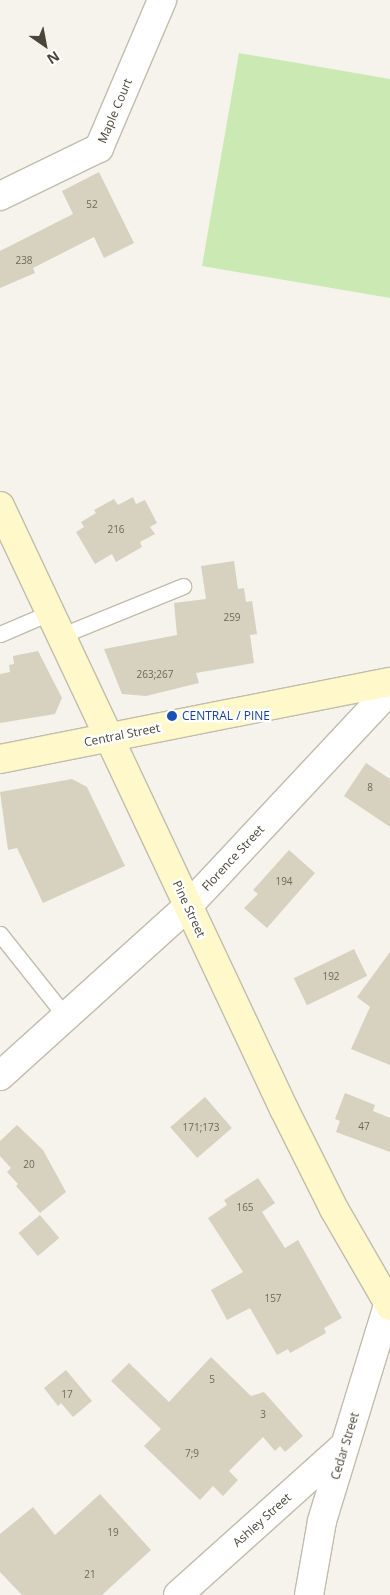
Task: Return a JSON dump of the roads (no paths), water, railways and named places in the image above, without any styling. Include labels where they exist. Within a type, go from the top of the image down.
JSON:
[{"type":"main road","name":"Pine Street","points":[[0,506],[107,738],[284,1109],[334,1209],[390,1303]]},
{"type":"main road","name":"Central Street","points":[[0,758],[390,682]]},
{"type":"street","name":"Maple Court","points":[[0,196],[99,148],[162,0]]},
{"type":"street","name":"Florence Street","points":[[0,1076],[188,906],[390,690]]},
{"type":"street","name":"Cedar Street","points":[[309,1595],[322,1521],[390,1303]]},
{"type":"street","name":"Ashley Street","points":[[178,1595],[345,1445]]},
{"type":"lane","points":[[0,634],[55,624],[183,586]]},
{"type":"lane","points":[[0,934],[66,1017]]},
{"type":"place","name":"CENTRAL / PINE","points":[[172,716]]}]
